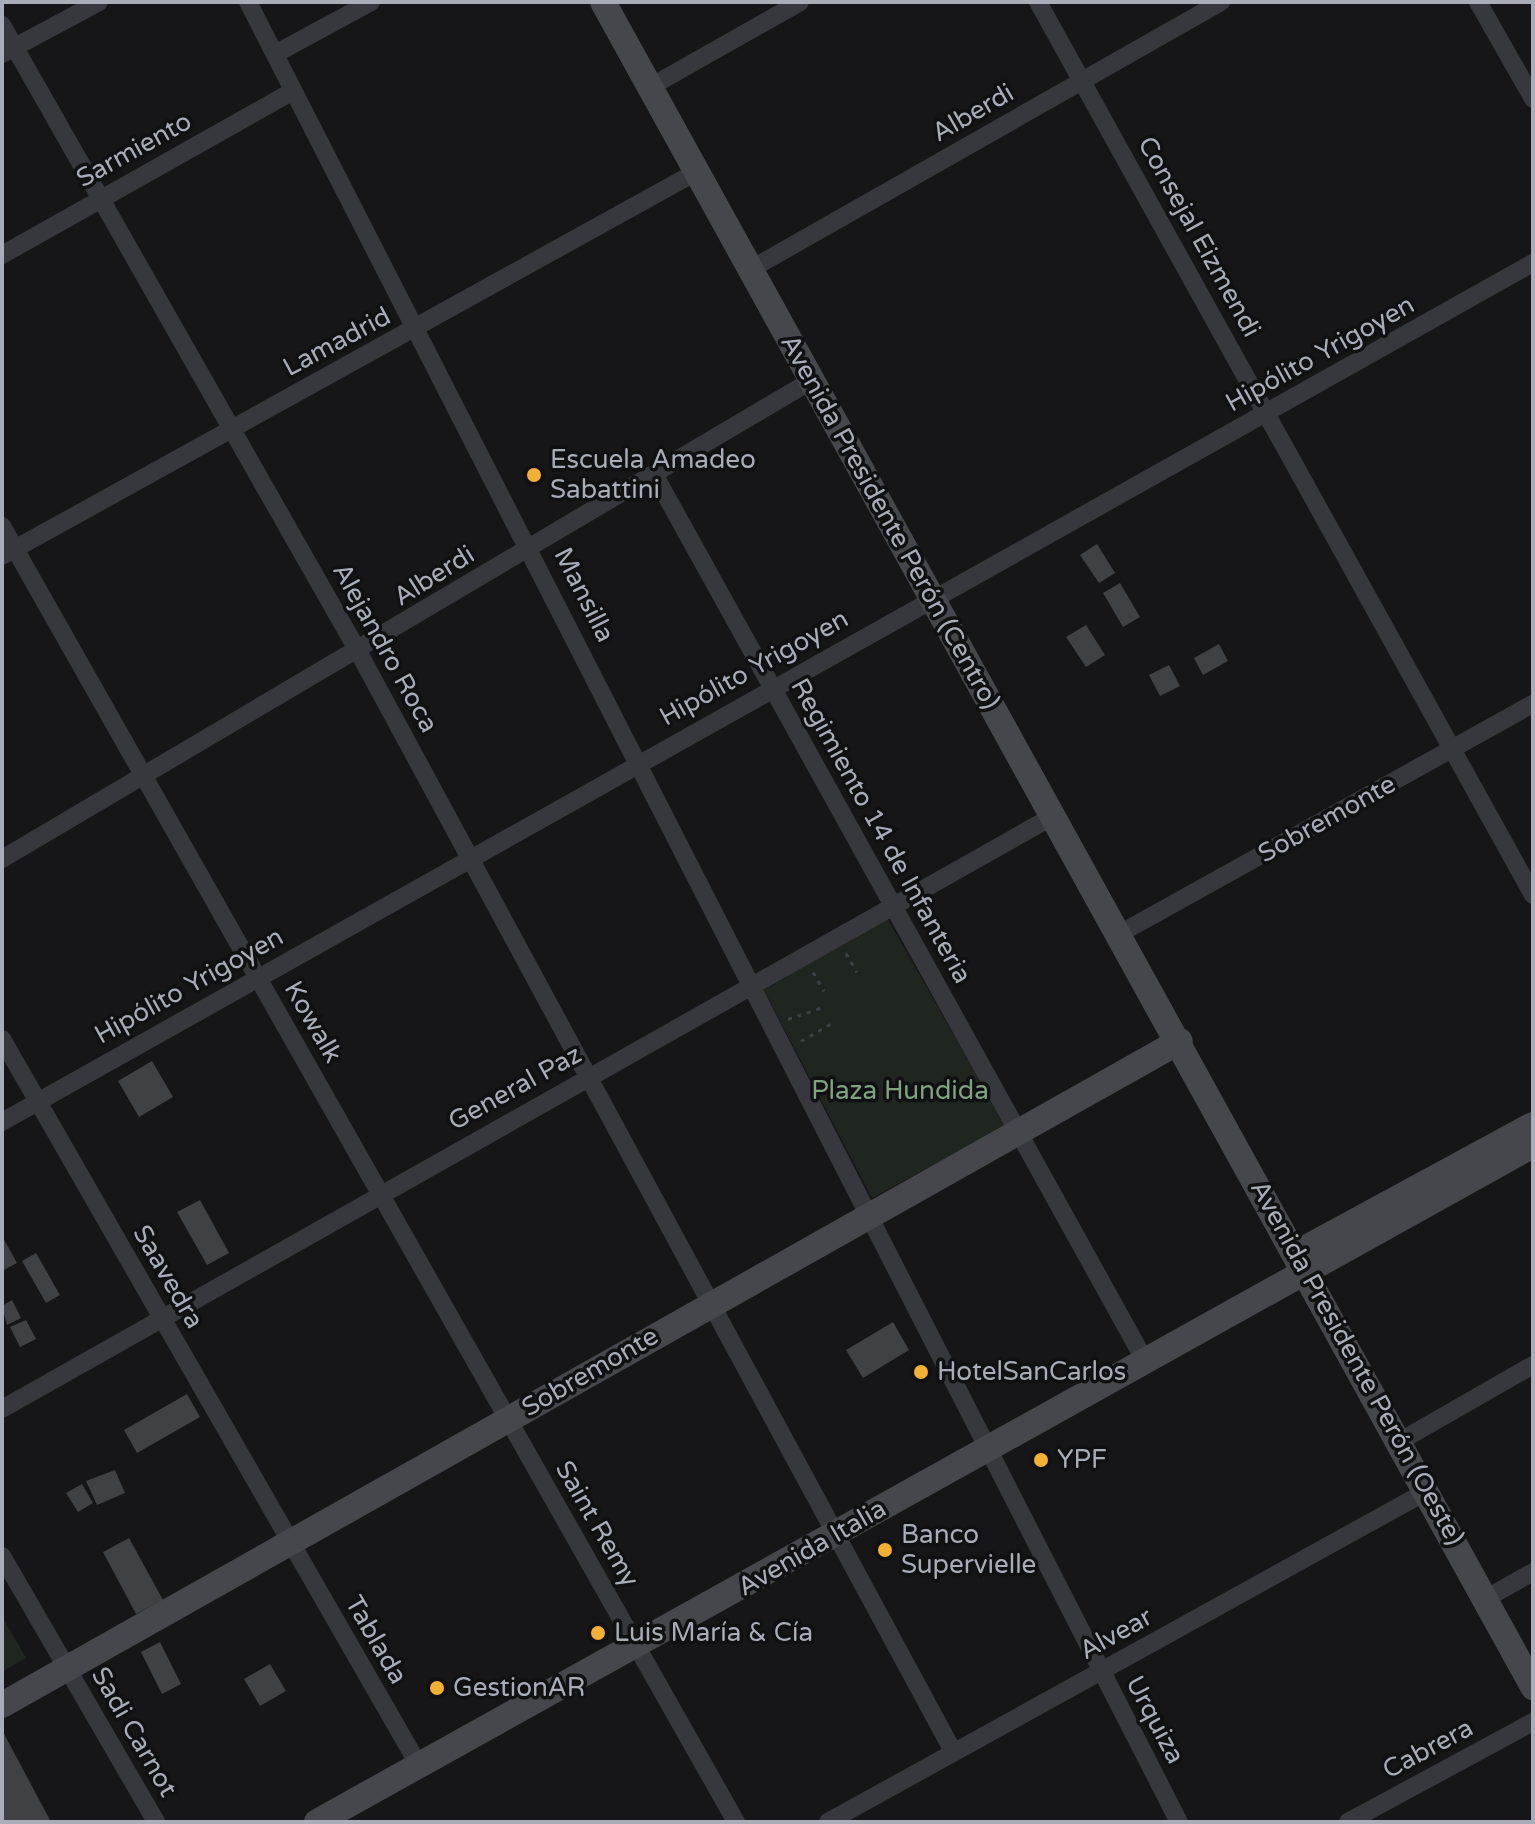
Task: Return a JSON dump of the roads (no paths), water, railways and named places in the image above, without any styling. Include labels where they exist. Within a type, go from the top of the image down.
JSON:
[{"type":"main road","name":"Avenida Presidente Perón (Centro)","points":[[603,2],[751,269],[809,382],[1180,1041]]},
{"type":"main road","name":"Sobremonte","points":[[2,1705],[867,1214],[1180,1041]]},
{"type":"main road","name":"Avenida Presidente Perón (Oeste)","points":[[1180,1041],[1402,1440],[1533,1687]]},
{"type":"main road","points":[[1302,1262],[1533,1125]]},
{"type":"main road","points":[[1302,1262],[1533,1145]]},
{"type":"main road","name":"Avenida Italia","points":[[317,1822],[838,1533],[1144,1359],[1302,1262]]},
{"type":"street","points":[[8,50],[99,2]]},
{"type":"street","name":"Mansilla","points":[[248,2],[420,327],[867,1214]]},
{"type":"street","points":[[275,54],[371,2]]},
{"type":"street","points":[[650,87],[800,2]]},
{"type":"street","name":"Consejal Eizmendi","points":[[1038,2],[1533,895]]},
{"type":"street","name":"Alberdi","points":[[751,269],[1221,2]]},
{"type":"street","points":[[1478,2],[1533,99]]},
{"type":"street","name":"Alejandro Roca","points":[[2,25],[8,50],[232,428],[359,653],[838,1533],[953,1751]]},
{"type":"street","name":"Sarmiento","points":[[2,255],[293,91]]},
{"type":"street","name":"Lamadrid","points":[[9,552],[696,172]]},
{"type":"street","name":"Hipólito Yrigoyen","points":[[2,1122],[932,597],[1268,414],[1533,263]]},
{"type":"street","name":"Alberdi","points":[[2,859],[359,653],[530,547],[809,382]]},
{"type":"street","name":"Regimiento 14 de Infanteria","points":[[654,474],[1144,1359]]},
{"type":"street","name":"Kowalk","points":[[2,526],[9,552],[258,977],[507,1419]]},
{"type":"street","name":"Sobremonte","points":[[1121,933],[1533,704]]},
{"type":"street","name":"General Paz","points":[[2,1409],[1055,815]]},
{"type":"street","name":"Saavedra","points":[[2,1039],[288,1542]]},
{"type":"street","name":"Urquiza","points":[[867,1214],[1179,1822]]},
{"type":"street","points":[[1402,1440],[1533,1365]]},
{"type":"street","name":"Saint Remy","points":[[507,1419],[736,1822]]},
{"type":"street","name":"Alvear","points":[[828,1822],[1429,1490]]},
{"type":"street","name":"Tablada","points":[[288,1542],[418,1764]]},
{"type":"street","name":"Sadi Carnot","points":[[2,1556],[156,1822]]},
{"type":"street","points":[[1485,1599],[1533,1572]]},
{"type":"street","name":"Cabrera","points":[[1348,1822],[1533,1722]]},
{"type":"place","name":"Escuela Amadeo Sabattini","points":[[534,475]]},
{"type":"place","name":"HotelSanCarlos","points":[[921,1372]]},
{"type":"place","name":"YPF","points":[[1041,1460]]},
{"type":"place","name":"Banco Supervielle","points":[[885,1550]]},
{"type":"place","name":"Luis María & Cía","points":[[598,1633]]},
{"type":"place","name":"GestionAR","points":[[437,1688]]},
{"type":"park label","name":"Plaza Hundida","points":[[900,1091]]}]
